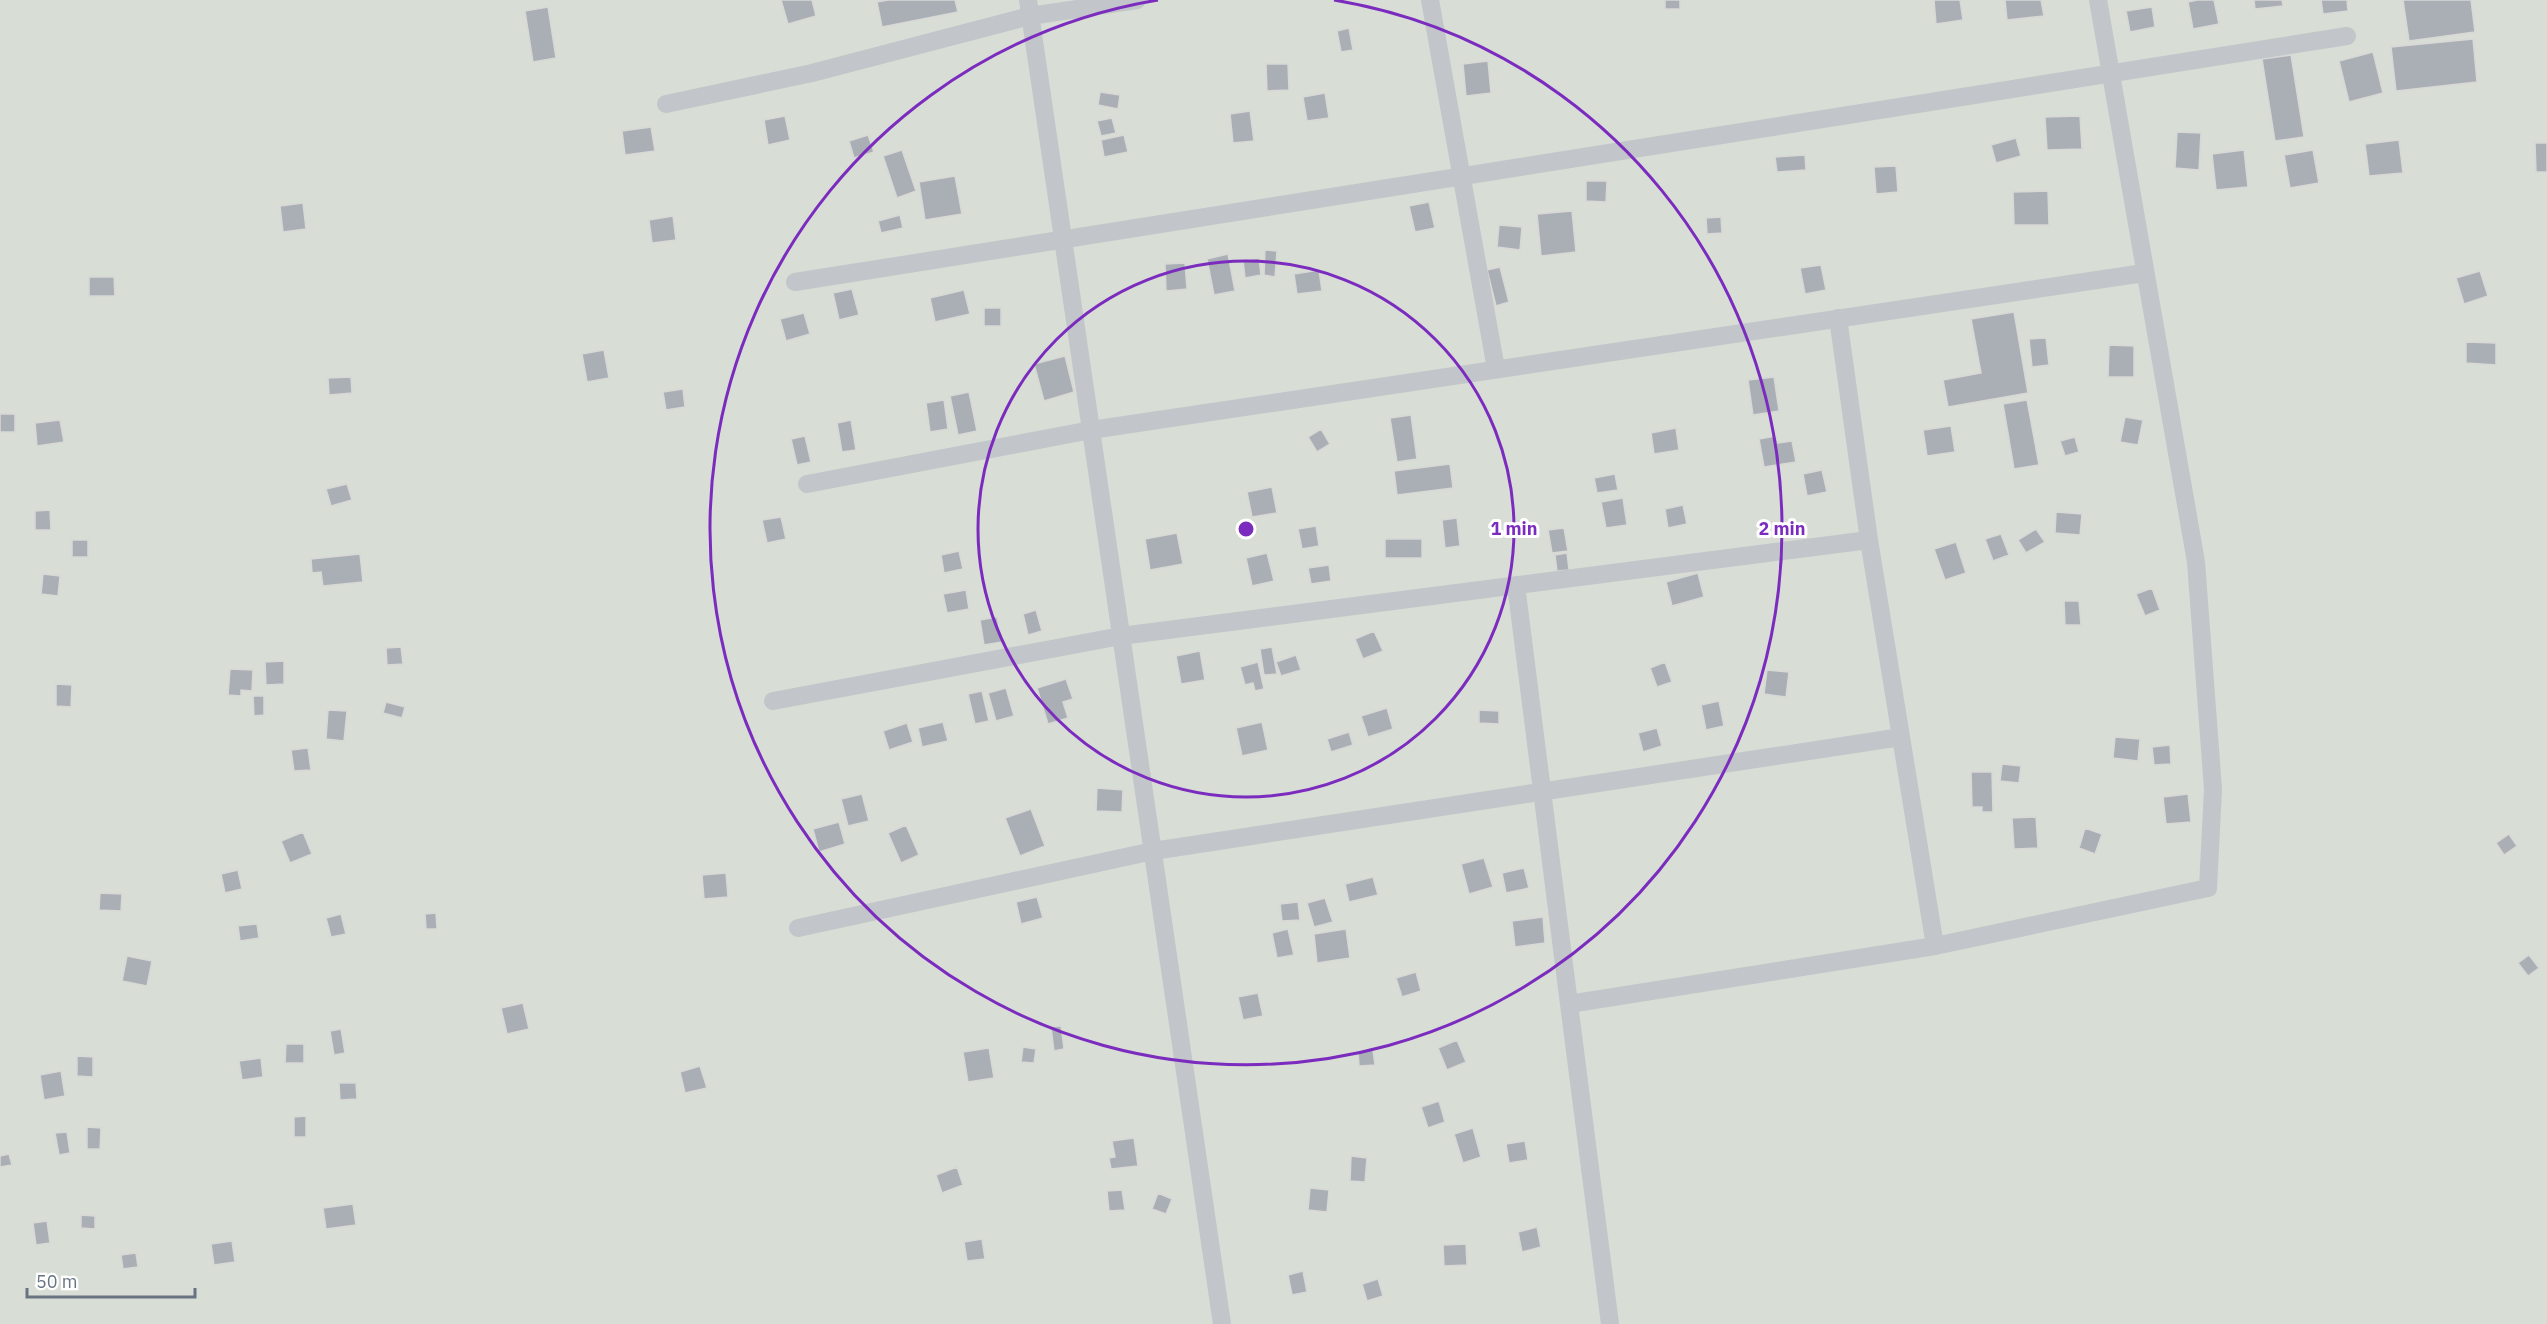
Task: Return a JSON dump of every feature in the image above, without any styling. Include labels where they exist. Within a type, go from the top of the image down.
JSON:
[{"type":"street","points":[[666,104],[812,72],[1029,8],[1137,0]]},
{"type":"street","points":[[1430,0],[1496,369]]},
{"type":"street","points":[[1569,1004],[1935,946],[2208,888],[2212,789],[2196,562],[2098,0]]},
{"type":"street","points":[[1029,8],[1222,1324]]},
{"type":"street","points":[[795,282],[2347,36]]},
{"type":"street","points":[[807,484],[1091,430],[2144,273]]},
{"type":"street","points":[[1838,318],[1869,540],[1935,946]]},
{"type":"street","points":[[773,701],[1121,636],[1869,540]]},
{"type":"street","points":[[1516,585],[1610,1324]]},
{"type":"street","points":[[798,928],[1153,851],[1901,737]]},
{"type":"shaded area","points":[[0,0],[2547,0],[2547,1324],[0,1324]]},
{"type":"building","points":[[781,0],[812,0],[816,16],[788,24]]},
{"type":"building","points":[[955,0],[958,12],[882,27],[877,2]]},
{"type":"building","points":[[1665,0],[1680,0],[1680,9],[1665,9]]},
{"type":"building","points":[[1934,0],[1960,0],[1963,20],[1936,24]]},
{"type":"building","points":[[2005,0],[2041,0],[2044,16],[2007,20]]},
{"type":"building","points":[[2214,0],[2219,24],[2193,29],[2188,2]]},
{"type":"building","points":[[2254,0],[2282,0],[2283,6],[2255,9]]},
{"type":"building","points":[[2321,0],[2347,0],[2348,11],[2323,14]]},
{"type":"building","points":[[2403,0],[2471,0],[2475,32],[2409,41]]},
{"type":"building","points":[[548,7],[556,58],[533,62],[525,11]]},
{"type":"building","points":[[2152,7],[2155,27],[2130,32],[2126,11]]},
{"type":"building","points":[[1349,28],[1353,50],[1341,52],[1337,31]]},
{"type":"building","points":[[2473,39],[2477,82],[2396,91],[2391,47]]},
{"type":"building","points":[[2373,52],[2383,93],[2349,102],[2339,61]]},
{"type":"building","points":[[2291,55],[2304,137],[2275,141],[2262,59]]},
{"type":"building","points":[[1488,61],[1491,93],[1466,96],[1463,64]]},
{"type":"building","points":[[1266,64],[1288,64],[1289,90],[1267,91]]},
{"type":"building","points":[[1100,92],[1120,95],[1118,109],[1098,105]]},
{"type":"building","points":[[1325,93],[1329,118],[1307,121],[1303,97]]},
{"type":"building","points":[[1250,111],[1254,141],[1233,143],[1230,114]]},
{"type":"building","points":[[785,116],[790,140],[768,145],[764,120]]},
{"type":"building","points":[[2080,116],[2082,149],[2047,150],[2045,117]]},
{"type":"building","points":[[1112,118],[1116,133],[1101,136],[1097,121]]},
{"type":"building","points":[[651,127],[655,151],[625,155],[622,131]]},
{"type":"building","points":[[2177,132],[2201,133],[2199,170],[2175,168]]},
{"type":"building","points":[[868,135],[874,152],[854,158],[849,141]]},
{"type":"building","points":[[1124,135],[1128,152],[1104,157],[1101,140]]},
{"type":"building","points":[[2016,138],[2021,156],[1996,163],[1991,145]]},
{"type":"building","points":[[2399,140],[2403,173],[2369,176],[2365,144]]},
{"type":"building","points":[[2535,143],[2547,143],[2547,172],[2536,172]]},
{"type":"building","points":[[902,150],[916,191],[897,198],[883,156]]},
{"type":"building","points":[[2244,150],[2248,187],[2216,190],[2212,154]]},
{"type":"building","points":[[2313,150],[2319,183],[2290,188],[2284,155]]},
{"type":"building","points":[[1805,155],[1806,170],[1777,172],[1775,157]]},
{"type":"building","points":[[1896,166],[1898,192],[1876,194],[1874,167]]},
{"type":"building","points":[[955,176],[962,214],[925,220],[919,182]]},
{"type":"building","points":[[1586,181],[1607,181],[1606,202],[1586,201]]},
{"type":"building","points":[[2048,191],[2049,225],[2014,225],[2013,192]]},
{"type":"building","points":[[1429,202],[1435,228],[1415,232],[1409,206]]},
{"type":"building","points":[[303,203],[306,229],[283,232],[280,206]]},
{"type":"building","points":[[1572,211],[1576,252],[1541,256],[1537,214]]},
{"type":"building","points":[[900,215],[903,228],[881,233],[878,221]]},
{"type":"building","points":[[673,216],[676,240],[652,243],[649,220]]},
{"type":"building","points":[[1721,217],[1722,233],[1707,234],[1706,218]]},
{"type":"building","points":[[1499,225],[1522,227],[1520,250],[1497,247]]},
{"type":"building","points":[[1265,250],[1277,251],[1275,277],[1264,275]]},
{"type":"building","points":[[1228,254],[1235,291],[1214,295],[1207,259]]},
{"type":"building","points":[[1259,258],[1261,275],[1245,278],[1243,260]]},
{"type":"building","points":[[1185,263],[1187,289],[1166,291],[1165,264]]},
{"type":"building","points":[[1821,265],[1826,290],[1805,294],[1800,268]]},
{"type":"building","points":[[1500,267],[1509,302],[1496,306],[1487,270]]},
{"type":"building","points":[[1319,270],[1322,291],[1297,294],[1294,274]]},
{"type":"building","points":[[2480,271],[2488,296],[2464,304],[2456,278]]},
{"type":"building","points":[[89,277],[114,277],[115,296],[89,296]]},
{"type":"building","points":[[852,289],[859,315],[839,320],[833,293]]},
{"type":"building","points":[[964,290],[970,314],[935,322],[930,298]]},
{"type":"building","points":[[984,308],[1001,308],[1001,326],[984,326]]},
{"type":"building","points":[[2014,312],[2028,393],[1948,407],[1943,380],[1981,373],[1971,319]]},
{"type":"building","points":[[804,313],[810,334],[786,341],[780,319]]},
{"type":"building","points":[[2046,338],[2049,365],[2032,367],[2029,339]]},
{"type":"building","points":[[2466,342],[2496,343],[2496,365],[2466,363]]},
{"type":"building","points":[[2109,345],[2134,346],[2134,377],[2108,377]]},
{"type":"building","points":[[604,350],[609,378],[587,382],[582,354]]},
{"type":"building","points":[[1065,356],[1074,392],[1044,401],[1034,364]]},
{"type":"building","points":[[351,377],[352,393],[329,395],[328,378]]},
{"type":"building","points":[[1774,377],[1779,411],[1753,415],[1748,380]]},
{"type":"building","points":[[683,389],[685,407],[666,410],[663,392]]},
{"type":"building","points":[[969,392],[977,431],[958,435],[950,396]]},
{"type":"building","points":[[944,400],[948,429],[930,432],[926,403]]},
{"type":"building","points":[[2027,400],[2039,465],[2014,469],[2003,404]]},
{"type":"building","points":[[0,414],[15,414],[15,432],[0,432]]},
{"type":"building","points":[[1411,415],[1417,459],[1397,462],[1390,418]]},
{"type":"building","points":[[2125,417],[2143,420],[2138,445],[2120,442]]},
{"type":"building","points":[[60,420],[64,442],[37,446],[35,423]]},
{"type":"building","points":[[851,420],[856,450],[842,452],[837,423]]},
{"type":"building","points":[[1951,426],[1955,452],[1927,456],[1923,430]]},
{"type":"building","points":[[1676,428],[1679,450],[1654,454],[1651,433]]},
{"type":"building","points":[[1321,429],[1330,444],[1317,452],[1308,437]]},
{"type":"building","points":[[805,436],[811,462],[797,465],[791,439]]},
{"type":"building","points":[[1776,436],[1778,443],[1792,441],[1796,462],[1764,467],[1759,439]]},
{"type":"building","points":[[2075,437],[2079,452],[2065,456],[2060,441]]},
{"type":"building","points":[[1450,464],[1453,488],[1397,495],[1394,471]]},
{"type":"building","points":[[1822,470],[1827,492],[1807,496],[1803,474]]},
{"type":"building","points":[[1615,474],[1618,490],[1597,493],[1594,478]]},
{"type":"building","points":[[347,484],[352,500],[331,506],[326,489]]},
{"type":"building","points":[[1272,487],[1277,513],[1252,517],[1247,492]]},
{"type":"building","points":[[1623,498],[1627,525],[1606,528],[1601,502]]},
{"type":"building","points":[[1683,505],[1687,524],[1668,528],[1665,509]]},
{"type":"building","points":[[50,510],[51,530],[35,530],[35,511]]},
{"type":"building","points":[[2056,512],[2082,514],[2080,535],[2055,533]]},
{"type":"building","points":[[781,517],[786,539],[767,543],[762,520]]},
{"type":"building","points":[[1457,518],[1460,546],[1445,548],[1442,520]]},
{"type":"building","points":[[1316,526],[1319,546],[1302,549],[1298,529]]},
{"type":"building","points":[[1564,528],[1568,551],[1552,553],[1548,530]]},
{"type":"building","points":[[2036,529],[2045,542],[2026,553],[2018,540]]},
{"type":"building","points":[[1177,533],[1183,564],[1150,570],[1145,539]]},
{"type":"building","points":[[2001,534],[2009,555],[1993,561],[1985,539]]},
{"type":"building","points":[[1385,539],[1422,539],[1422,558],[1385,558]]},
{"type":"building","points":[[72,540],[88,540],[88,557],[72,557]]},
{"type":"building","points":[[1956,542],[1966,573],[1945,580],[1934,549]]},
{"type":"building","points":[[959,551],[963,569],[944,573],[941,555]]},
{"type":"building","points":[[1267,553],[1274,581],[1252,586],[1246,558]]},
{"type":"building","points":[[1567,553],[1569,570],[1557,571],[1555,555]]},
{"type":"building","points":[[360,554],[363,582],[323,586],[321,572],[312,573],[311,559]]},
{"type":"building","points":[[1329,565],[1331,581],[1311,584],[1308,568]]},
{"type":"building","points":[[1698,573],[1704,597],[1672,606],[1666,582]]},
{"type":"building","points":[[43,574],[60,576],[58,596],[41,594]]},
{"type":"building","points":[[2152,588],[2160,610],[2145,616],[2136,594]]},
{"type":"building","points":[[966,590],[969,609],[947,613],[943,594]]},
{"type":"building","points":[[2064,601],[2079,601],[2081,625],[2065,625]]},
{"type":"building","points":[[1036,610],[1042,631],[1028,635],[1023,614]]},
{"type":"building","points":[[997,617],[1002,642],[984,645],[980,620]]},
{"type":"building","points":[[1374,631],[1383,651],[1363,659],[1355,639]]},
{"type":"building","points":[[401,647],[403,664],[387,665],[386,648]]},
{"type":"building","points":[[1272,647],[1277,674],[1264,675],[1260,649]]},
{"type":"building","points":[[1200,651],[1205,680],[1181,684],[1176,656]]},
{"type":"building","points":[[1296,655],[1301,670],[1281,676],[1276,662]]},
{"type":"building","points":[[284,661],[284,684],[266,685],[265,662]]},
{"type":"building","points":[[1258,662],[1264,689],[1255,691],[1253,683],[1245,685],[1240,667]]},
{"type":"building","points":[[1665,662],[1672,682],[1657,687],[1650,668]]},
{"type":"building","points":[[230,669],[253,670],[252,691],[241,690],[241,696],[228,695]]},
{"type":"building","points":[[1767,670],[1789,672],[1786,697],[1764,694]]},
{"type":"building","points":[[1066,679],[1073,699],[1063,702],[1068,718],[1048,724],[1037,688]]},
{"type":"building","points":[[56,684],[72,685],[71,707],[56,706]]},
{"type":"building","points":[[1006,688],[1014,716],[996,721],[988,693]]},
{"type":"building","points":[[982,691],[989,721],[975,724],[968,694]]},
{"type":"building","points":[[253,696],[264,696],[264,715],[254,716]]},
{"type":"building","points":[[1719,701],[1724,726],[1706,730],[1701,705]]},
{"type":"building","points":[[386,702],[405,707],[402,718],[383,713]]},
{"type":"building","points":[[1387,708],[1393,729],[1368,737],[1361,716]]},
{"type":"building","points":[[328,710],[347,711],[344,741],[326,739]]},
{"type":"building","points":[[1479,710],[1499,711],[1499,724],[1479,723]]},
{"type":"building","points":[[943,722],[948,741],[922,747],[918,728]]},
{"type":"building","points":[[1262,722],[1268,750],[1242,756],[1236,728]]},
{"type":"building","points":[[907,723],[913,742],[889,750],[883,731]]},
{"type":"building","points":[[1657,728],[1662,746],[1643,752],[1638,733]]},
{"type":"building","points":[[1349,732],[1353,745],[1331,752],[1327,739]]},
{"type":"building","points":[[2115,737],[2140,739],[2138,761],[2113,758]]},
{"type":"building","points":[[2170,745],[2171,764],[2154,765],[2152,747]]},
{"type":"building","points":[[308,748],[311,770],[294,771],[291,750]]},
{"type":"building","points":[[2002,764],[2021,766],[2019,783],[2000,781]]},
{"type":"building","points":[[1971,772],[1992,772],[1993,812],[1982,812],[1982,807],[1972,807]]},
{"type":"building","points":[[1097,788],[1123,790],[1122,812],[1096,811]]},
{"type":"building","points":[[862,794],[869,821],[848,826],[841,799]]},
{"type":"building","points":[[2188,794],[2191,822],[2166,824],[2163,797]]},
{"type":"building","points":[[1031,809],[1045,846],[1020,856],[1005,818]]},
{"type":"building","points":[[2036,817],[2038,848],[2014,849],[2012,818]]},
{"type":"building","points":[[839,822],[845,844],[819,852],[813,829]]},
{"type":"building","points":[[906,825],[919,855],[901,863],[888,833]]},
{"type":"building","points":[[2085,828],[2102,834],[2095,854],[2079,848]]},
{"type":"building","points":[[303,832],[312,854],[290,863],[281,841]]},
{"type":"building","points":[[2509,834],[2517,846],[2504,855],[2496,843]]},
{"type":"building","points":[[1484,858],[1493,887],[1469,894],[1461,864]]},
{"type":"building","points":[[1524,868],[1529,888],[1506,893],[1502,873]]},
{"type":"building","points":[[238,870],[242,889],[225,893],[221,874]]},
{"type":"building","points":[[726,873],[728,897],[704,899],[702,875]]},
{"type":"building","points":[[1373,877],[1378,895],[1349,902],[1345,884]]},
{"type":"building","points":[[100,893],[122,894],[121,911],[99,910]]},
{"type":"building","points":[[1037,897],[1043,918],[1021,924],[1016,902]]},
{"type":"building","points":[[1325,898],[1333,922],[1314,927],[1307,903]]},
{"type":"building","points":[[1298,902],[1300,920],[1282,921],[1280,904]]},
{"type":"building","points":[[436,913],[437,929],[426,929],[425,914]]},
{"type":"building","points":[[341,914],[346,934],[331,937],[326,918]]},
{"type":"building","points":[[1543,917],[1545,943],[1515,947],[1512,921]]},
{"type":"building","points":[[257,924],[259,938],[240,941],[238,926]]},
{"type":"building","points":[[1288,929],[1294,955],[1277,958],[1272,933]]},
{"type":"building","points":[[1346,929],[1350,958],[1317,963],[1314,934]]},
{"type":"building","points":[[2529,955],[2539,968],[2528,976],[2518,963]]},
{"type":"building","points":[[127,956],[152,961],[147,986],[122,981]]},
{"type":"building","points":[[1416,972],[1421,991],[1402,997],[1396,978]]},
{"type":"building","points":[[1258,993],[1263,1016],[1243,1020],[1238,997]]},
{"type":"building","points":[[523,1003],[529,1029],[507,1034],[501,1008]]},
{"type":"building","points":[[1061,1026],[1064,1049],[1054,1051],[1051,1027]]},
{"type":"building","points":[[341,1029],[345,1053],[334,1055],[330,1031]]},
{"type":"building","points":[[1457,1040],[1466,1062],[1447,1070],[1438,1048]]},
{"type":"building","points":[[286,1044],[304,1044],[304,1063],[285,1063]]},
{"type":"building","points":[[1023,1047],[1036,1049],[1034,1063],[1021,1062]]},
{"type":"building","points":[[989,1048],[994,1078],[968,1082],[963,1052]]},
{"type":"building","points":[[1373,1050],[1375,1065],[1359,1066],[1358,1051]]},
{"type":"building","points":[[77,1056],[93,1057],[93,1077],[77,1076]]},
{"type":"building","points":[[261,1058],[263,1077],[242,1080],[239,1061]]},
{"type":"building","points":[[700,1066],[707,1088],[685,1093],[680,1072]]},
{"type":"building","points":[[61,1071],[65,1096],[44,1100],[40,1075]]},
{"type":"building","points":[[339,1083],[356,1083],[357,1099],[340,1100]]},
{"type":"building","points":[[1439,1101],[1445,1122],[1428,1128],[1421,1107]]},
{"type":"building","points":[[306,1116],[306,1137],[294,1137],[294,1117]]},
{"type":"building","points":[[87,1127],[101,1128],[100,1149],[87,1149]]},
{"type":"building","points":[[1473,1128],[1481,1157],[1463,1163],[1454,1134]]},
{"type":"building","points":[[67,1132],[70,1153],[59,1155],[55,1133]]},
{"type":"building","points":[[1134,1138],[1138,1166],[1111,1169],[1109,1158],[1115,1157],[1112,1141]]},
{"type":"building","points":[[1525,1141],[1528,1160],[1509,1163],[1506,1144]]},
{"type":"building","points":[[9,1154],[12,1165],[0,1167],[0,1156]]},
{"type":"building","points":[[1351,1156],[1367,1158],[1365,1182],[1350,1181]]},
{"type":"building","points":[[957,1167],[963,1185],[942,1193],[936,1175]]},
{"type":"building","points":[[1310,1188],[1329,1190],[1327,1212],[1308,1210]]},
{"type":"building","points":[[1122,1190],[1125,1210],[1109,1211],[1107,1191]]},
{"type":"building","points":[[1158,1193],[1172,1199],[1166,1214],[1152,1209]]},
{"type":"building","points":[[353,1204],[356,1225],[326,1229],[323,1208]]},
{"type":"building","points":[[81,1215],[95,1216],[95,1229],[81,1228]]},
{"type":"building","points":[[47,1221],[50,1243],[36,1245],[33,1223]]},
{"type":"building","points":[[1537,1227],[1541,1247],[1522,1252],[1518,1232]]},
{"type":"building","points":[[982,1239],[985,1259],[967,1261],[964,1242]]},
{"type":"building","points":[[232,1241],[235,1262],[214,1265],[211,1244]]},
{"type":"building","points":[[1466,1244],[1467,1265],[1444,1266],[1443,1245]]},
{"type":"building","points":[[136,1253],[138,1267],[123,1269],[121,1255]]},
{"type":"building","points":[[1303,1271],[1307,1292],[1292,1295],[1288,1275]]},
{"type":"building","points":[[1378,1279],[1383,1296],[1367,1301],[1362,1284]]}]
